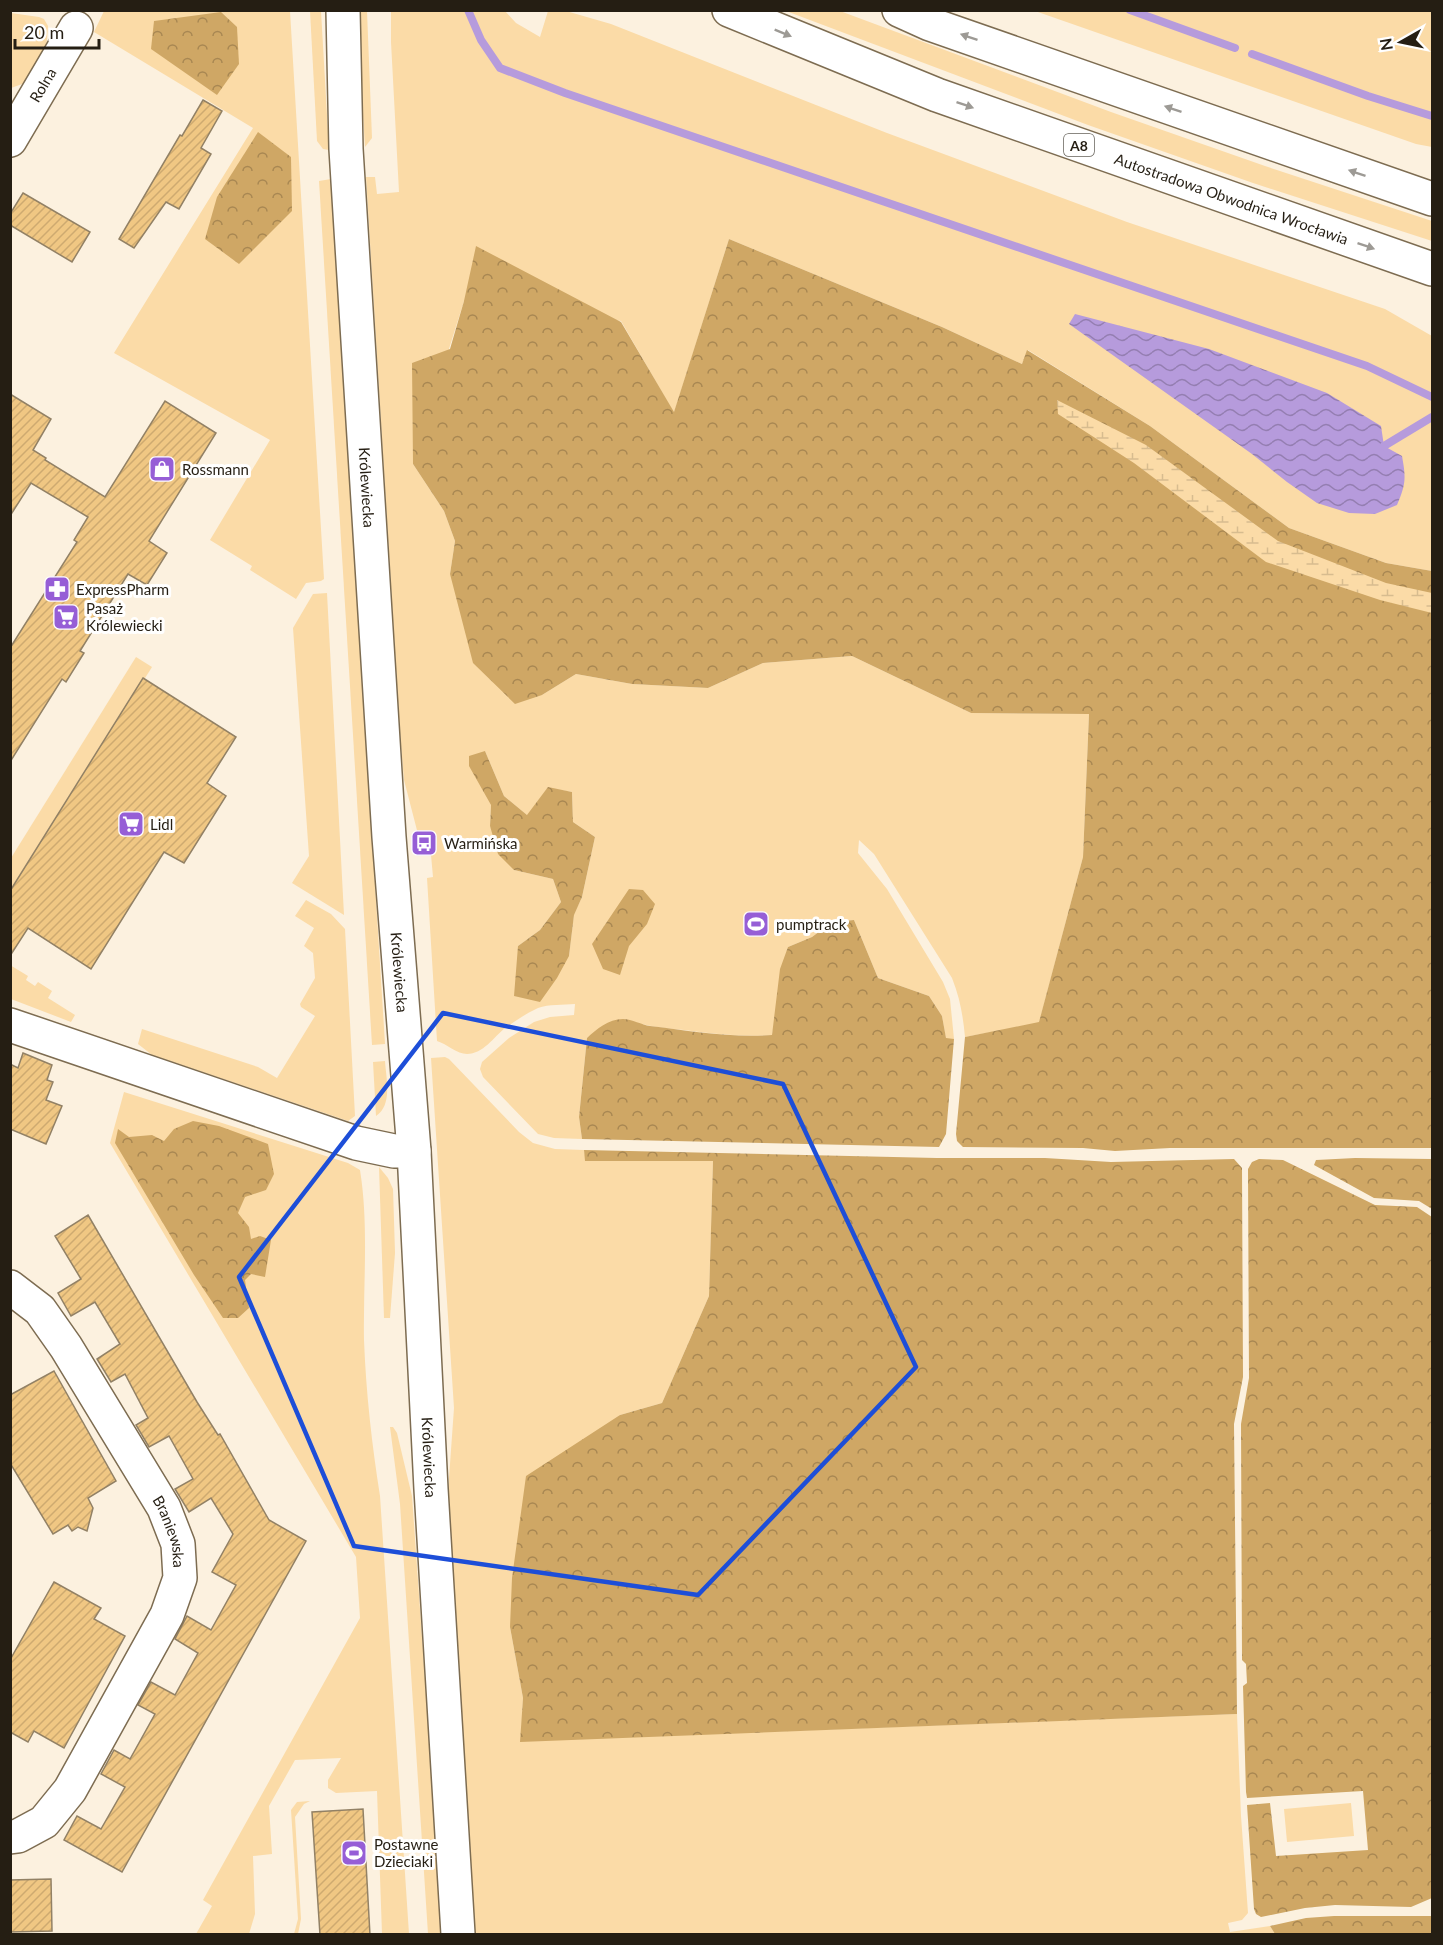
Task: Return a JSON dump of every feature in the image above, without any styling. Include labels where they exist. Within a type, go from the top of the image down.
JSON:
[{"type":"main road","name":"Królewiecka","points":[[343,10],[346,149],[389,837],[414,1151],[431,1489],[458,1935]]},
{"type":"main road","name":"Autostradowa Obwodnica Wrocławia","points":[[729,10],[937,95],[1432,269]]},
{"type":"main road","points":[[899,10],[930,24],[1432,199]]},
{"type":"main road","name":"Rolna","points":[[10,140],[76,28]]},
{"type":"main road","points":[[10,1025],[356,1143],[394,1151],[414,1151]]},
{"type":"main road","name":"Braniewska","points":[[10,1287],[40,1310],[66,1347],[164,1508],[178,1544],[180,1578],[167,1615],[70,1790],[44,1822],[18,1836],[10,1837]]},
{"type":"highlighted area","points":[[443,1013],[783,1084],[916,1367],[698,1595],[354,1546],[239,1277]]},
{"type":"green space","points":[[104,11],[290,11],[324,579],[306,583],[296,599],[250,570],[252,566],[210,540],[270,440],[114,353],[253,128],[94,32]]},
{"type":"green space","points":[[310,11],[321,11],[329,150],[323,149],[317,141]]},
{"type":"green space","points":[[361,11],[367,11],[372,138],[365,147],[360,69]]},
{"type":"green space","points":[[391,11],[505,11],[516,23],[540,37],[548,11],[566,11],[611,24],[887,133],[1127,222],[1385,309],[1432,336],[1432,571],[1386,563],[1289,528],[1150,426],[1028,350],[1022,364],[942,327],[729,239],[674,413],[621,321],[464,301],[413,464],[444,511],[455,541],[450,574],[542,695],[576,674],[632,684],[708,688],[763,663],[852,656],[971,713],[1089,714],[1083,857],[1039,1023],[965,1037],[961,1007],[952,978],[874,854],[859,840],[858,853],[887,889],[943,982],[950,999],[954,1039],[946,1039],[942,1016],[929,996],[878,978],[854,920],[832,922],[812,937],[788,947],[772,1035],[706,1033],[654,1026],[624,1019],[587,1038],[579,1117],[582,1139],[554,1138],[538,1134],[483,1077],[480,1069],[482,1062],[509,1038],[534,1022],[550,1017],[574,1015],[575,1004],[538,1008],[509,1025],[483,1048],[473,1053],[460,1052],[437,1041],[427,878],[433,877],[431,855],[426,855],[424,838],[419,838],[404,780],[400,734],[366,177],[375,177],[377,194],[399,192]],"holes":[[[485,751],[504,796],[528,816],[548,788],[572,792],[573,822],[595,837],[582,897],[574,914],[569,956],[518,946],[540,930],[561,902],[553,879],[514,870],[490,826],[491,805]]]},
{"type":"green space","points":[[786,11],[840,11],[1111,112],[1432,221],[1432,241],[1253,183],[1088,125]]},
{"type":"green space","points":[[1035,11],[1432,11],[1432,147],[1416,144]]},
{"type":"green space","points":[[221,12],[237,27],[239,64],[217,95],[151,49],[154,21]]},
{"type":"green space","points":[[11,13],[39,17],[44,19],[48,26],[46,52],[25,83],[11,88]]},
{"type":"green space","points":[[258,132],[291,157],[292,211],[239,264],[205,239],[217,197]]},
{"type":"green space","points":[[331,179],[385,1044],[372,1045],[319,181]]},
{"type":"green space","points":[[729,239],[942,327],[1022,364],[1027,350],[1150,426],[1289,528],[1386,563],[1432,571],[1432,1148],[1170,1148],[1115,1151],[1083,1148],[963,1147],[957,1141],[965,1037],[1039,1022],[1083,857],[1089,714],[971,713],[852,656],[763,663],[708,688],[632,684],[576,674],[542,695],[515,704],[473,663],[450,574],[455,541],[444,511],[413,464],[412,363],[450,349],[464,301],[476,246],[621,322],[674,412]]},
{"type":"green space","points":[[1057,400],[1146,445],[1278,541],[1386,583],[1432,593],[1432,613],[1380,600],[1266,562],[1134,463],[1058,414]]},
{"type":"green space","points":[[327,593],[344,915],[292,883],[309,856],[293,628],[313,594]]},
{"type":"green space","points":[[136,657],[152,667],[11,891],[11,858]]},
{"type":"green space","points":[[485,751],[504,796],[527,815],[548,787],[572,792],[573,822],[595,837],[582,897],[574,915],[569,956],[540,1002],[514,996],[518,946],[540,930],[561,902],[553,879],[514,870],[498,854],[490,826],[491,805],[469,766],[469,756]]},
{"type":"green space","points":[[629,889],[643,890],[655,904],[647,924],[629,946],[620,975],[603,969],[592,944]]},
{"type":"green space","points":[[306,900],[331,914],[345,929],[355,1116],[348,1121],[152,1055],[138,1044],[142,1029],[258,1067],[277,1078],[315,1016],[300,1004],[315,978],[313,953],[304,946],[314,928],[295,916]]},
{"type":"green space","points":[[854,920],[878,978],[929,996],[942,1016],[946,1038],[954,1039],[946,1134],[939,1147],[582,1139],[579,1117],[587,1038],[595,1031],[608,1023],[623,1019],[650,1026],[711,1034],[772,1035],[780,969],[788,947],[812,937],[832,922]]},
{"type":"green space","points":[[10,965],[28,976],[26,980],[35,986],[38,982],[52,991],[48,998],[75,1015],[71,1022],[11,999]]},
{"type":"green space","points":[[445,1057],[519,1132],[533,1143],[555,1149],[584,1150],[586,1161],[713,1161],[709,1296],[662,1403],[620,1415],[510,1627],[523,1698],[521,1741],[1237,1714],[1248,1913],[1242,1920],[1228,1923],[1230,1932],[1270,1926],[1275,1934],[473,1934],[446,1520],[454,1408],[431,1058]]},
{"type":"green space","points":[[385,1061],[387,1098],[385,1105],[376,1116],[373,1062]]},
{"type":"green space","points":[[124,1092],[348,1163],[360,1170],[365,1234],[365,1360],[380,1496],[409,1934],[382,1934],[377,1791],[336,1793],[328,1788],[328,1780],[341,1758],[295,1760],[269,1806],[272,1854],[253,1856],[255,1914],[249,1934],[196,1934],[212,1906],[203,1900],[360,1618],[356,1557],[110,1143]]},
{"type":"green space","points":[[193,1121],[219,1126],[268,1144],[274,1174],[266,1190],[245,1197],[238,1213],[249,1227],[251,1239],[260,1236],[271,1240],[265,1277],[251,1274],[245,1280],[249,1308],[238,1318],[223,1318],[194,1275],[115,1143],[118,1129],[129,1137],[152,1135],[164,1141],[174,1129]]},
{"type":"green space","points":[[584,1150],[937,1158],[1045,1158],[1111,1162],[1234,1159],[1242,1168],[1243,1377],[1234,1424],[1237,1714],[520,1742],[523,1698],[510,1627],[512,1578],[526,1476],[620,1415],[662,1403],[709,1296],[713,1161],[585,1161]]},
{"type":"green space","points":[[1259,1159],[1283,1160],[1375,1205],[1417,1207],[1432,1217],[1432,1898],[1411,1907],[1335,1905],[1305,1908],[1261,1917],[1254,1909],[1247,1805],[1270,1803],[1276,1856],[1368,1850],[1363,1791],[1247,1798],[1246,1792],[1243,1686],[1247,1683],[1246,1664],[1242,1660],[1241,1424],[1249,1378],[1248,1169],[1252,1162]]},
{"type":"green space","points":[[1432,1159],[1432,1209],[1419,1201],[1374,1198],[1314,1165],[1316,1160]]},
{"type":"green space","points":[[379,1167],[393,1189],[395,1253],[390,1318],[384,1318]]},
{"type":"green space","points":[[390,1427],[393,1427],[397,1433],[412,1496],[443,1934],[428,1934],[400,1504]]},
{"type":"green space","points":[[310,1801],[304,1804],[295,1817],[301,1919],[298,1934],[294,1934],[298,1919],[291,1810],[297,1802]]},
{"type":"green space","points":[[1351,1803],[1354,1836],[1287,1842],[1284,1809]]},
{"type":"green space","points":[[1432,1916],[1432,1934],[1275,1934],[1270,1926],[1306,1918]]},
{"type":"water","points":[[1075,314],[1209,349],[1327,393],[1381,426],[1384,446],[1402,456],[1404,481],[1397,505],[1375,514],[1349,513],[1317,503],[1069,324]]},
{"type":"building","points":[[203,100],[222,111],[201,148],[211,154],[179,209],[166,202],[134,248],[119,239]]},
{"type":"building","points":[[23,193],[90,232],[72,262],[10,225],[10,214]]},
{"type":"building","name":"Pasaż Królewiecki","points":[[10,394],[51,419],[33,450],[46,458],[45,460],[105,497],[165,401],[216,433],[149,541],[167,553],[147,585],[128,574],[80,651],[84,653],[66,682],[62,679],[10,762],[10,648],[77,542],[74,540],[88,517],[31,483],[10,516]]},
{"type":"building","name":"Lidl","points":[[143,678],[236,737],[207,783],[226,796],[184,863],[164,852],[91,969],[28,928],[10,956],[10,891]]},
{"type":"building","points":[[23,1053],[52,1065],[47,1080],[53,1082],[46,1100],[62,1106],[46,1144],[10,1129],[10,1064],[18,1068]]},
{"type":"building","points":[[88,1215],[269,1520],[306,1541],[122,1872],[64,1840],[77,1816],[101,1829],[125,1787],[101,1774],[114,1750],[130,1759],[155,1714],[138,1705],[151,1682],[175,1695],[198,1653],[175,1639],[187,1616],[211,1630],[236,1585],[212,1572],[233,1534],[211,1498],[189,1512],[175,1489],[193,1479],[169,1436],[149,1447],[136,1425],[148,1418],[125,1374],[111,1382],[97,1359],[120,1344],[95,1302],[71,1316],[58,1293],[81,1279],[55,1236]]},
{"type":"building","points":[[54,1371],[116,1481],[88,1498],[93,1508],[87,1531],[78,1527],[72,1531],[68,1525],[53,1534],[10,1463],[10,1395]]},
{"type":"building","points":[[54,1582],[101,1608],[94,1619],[125,1636],[64,1748],[34,1731],[28,1742],[10,1732],[10,1660]]},
{"type":"building","points":[[363,1809],[370,1935],[320,1935],[312,1812]]},
{"type":"building","points":[[51,1879],[52,1931],[10,1932],[10,1880]]},
{"type":"waterway","points":[[468,10],[481,40],[500,68],[565,93],[1367,366],[1432,397]]},
{"type":"waterway","points":[[1130,10],[1235,48]]},
{"type":"waterway","points":[[1252,54],[1368,96],[1432,116]]},
{"type":"waterway","points":[[1384,446],[1432,417]]},
{"type":"place","name":"Rossmann","points":[[162,469]]},
{"type":"place","name":"ExpressPharm","points":[[57,589]]},
{"type":"place","name":"Pasaż Królewiecki","points":[[66,617]]},
{"type":"place","name":"Lidl","points":[[131,824]]},
{"type":"place","name":"Warmińska","points":[[424,843]]},
{"type":"place","name":"pumptrack","points":[[756,924]]},
{"type":"place","name":"Postawne Dzieciaki","points":[[354,1853]]}]
